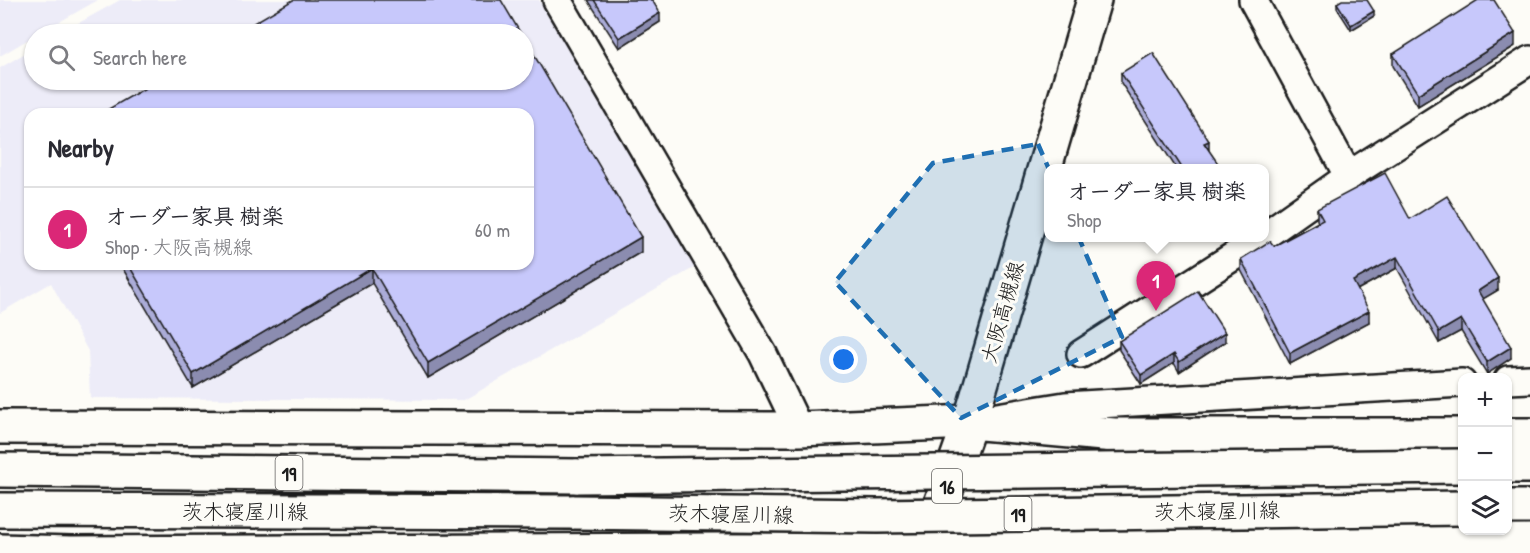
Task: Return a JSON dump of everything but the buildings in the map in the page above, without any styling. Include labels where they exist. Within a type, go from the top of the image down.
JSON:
[{"type":"main road","name":"大阪高槻線","points":[[1046,164],[1094,0]]},
{"type":"main road","name":"大阪高槻線","points":[[926,552],[970,422],[1044,170]]},
{"type":"main road","points":[[0,427],[799,429],[970,422],[1114,435],[1458,435]]},
{"type":"main road","points":[[1512,435],[1530,435]]},
{"type":"main road","name":"茨木寝屋川線","points":[[0,470],[578,476],[1458,466]]},
{"type":"main road","points":[[1512,466],[1530,466]]},
{"type":"main road","points":[[1512,507],[1530,507]]},
{"type":"main road","name":"茨木寝屋川線","points":[[0,510],[574,512],[877,516],[1458,508]]},
{"type":"main road","points":[[0,550],[71,553],[926,552],[1530,542]]},
{"type":"street","points":[[557,0],[763,354],[799,429]]},
{"type":"street","points":[[1253,0],[1349,177]]},
{"type":"street","points":[[1269,233],[1349,177],[1530,60]]},
{"type":"street","points":[[1081,354],[1255,242]]},
{"type":"street","points":[[1512,380],[1530,379]]},
{"type":"street","points":[[970,422],[1065,406],[1458,383]]},
{"type":"highlighted area","points":[[1038,144],[1122,337],[961,418],[835,282],[933,163]]},
{"type":"shaded area","points":[[0,0],[98,0],[56,24],[24,24],[24,42],[0,56]]},
{"type":"shaded area","points":[[120,0],[539,0],[697,266],[464,400],[90,398],[88,351],[51,283],[0,313],[0,68],[24,54],[24,90],[534,90],[534,24],[77,24]]},
{"type":"place","name":"オーダー家具 樹楽","points":[[1156,311]]}]
